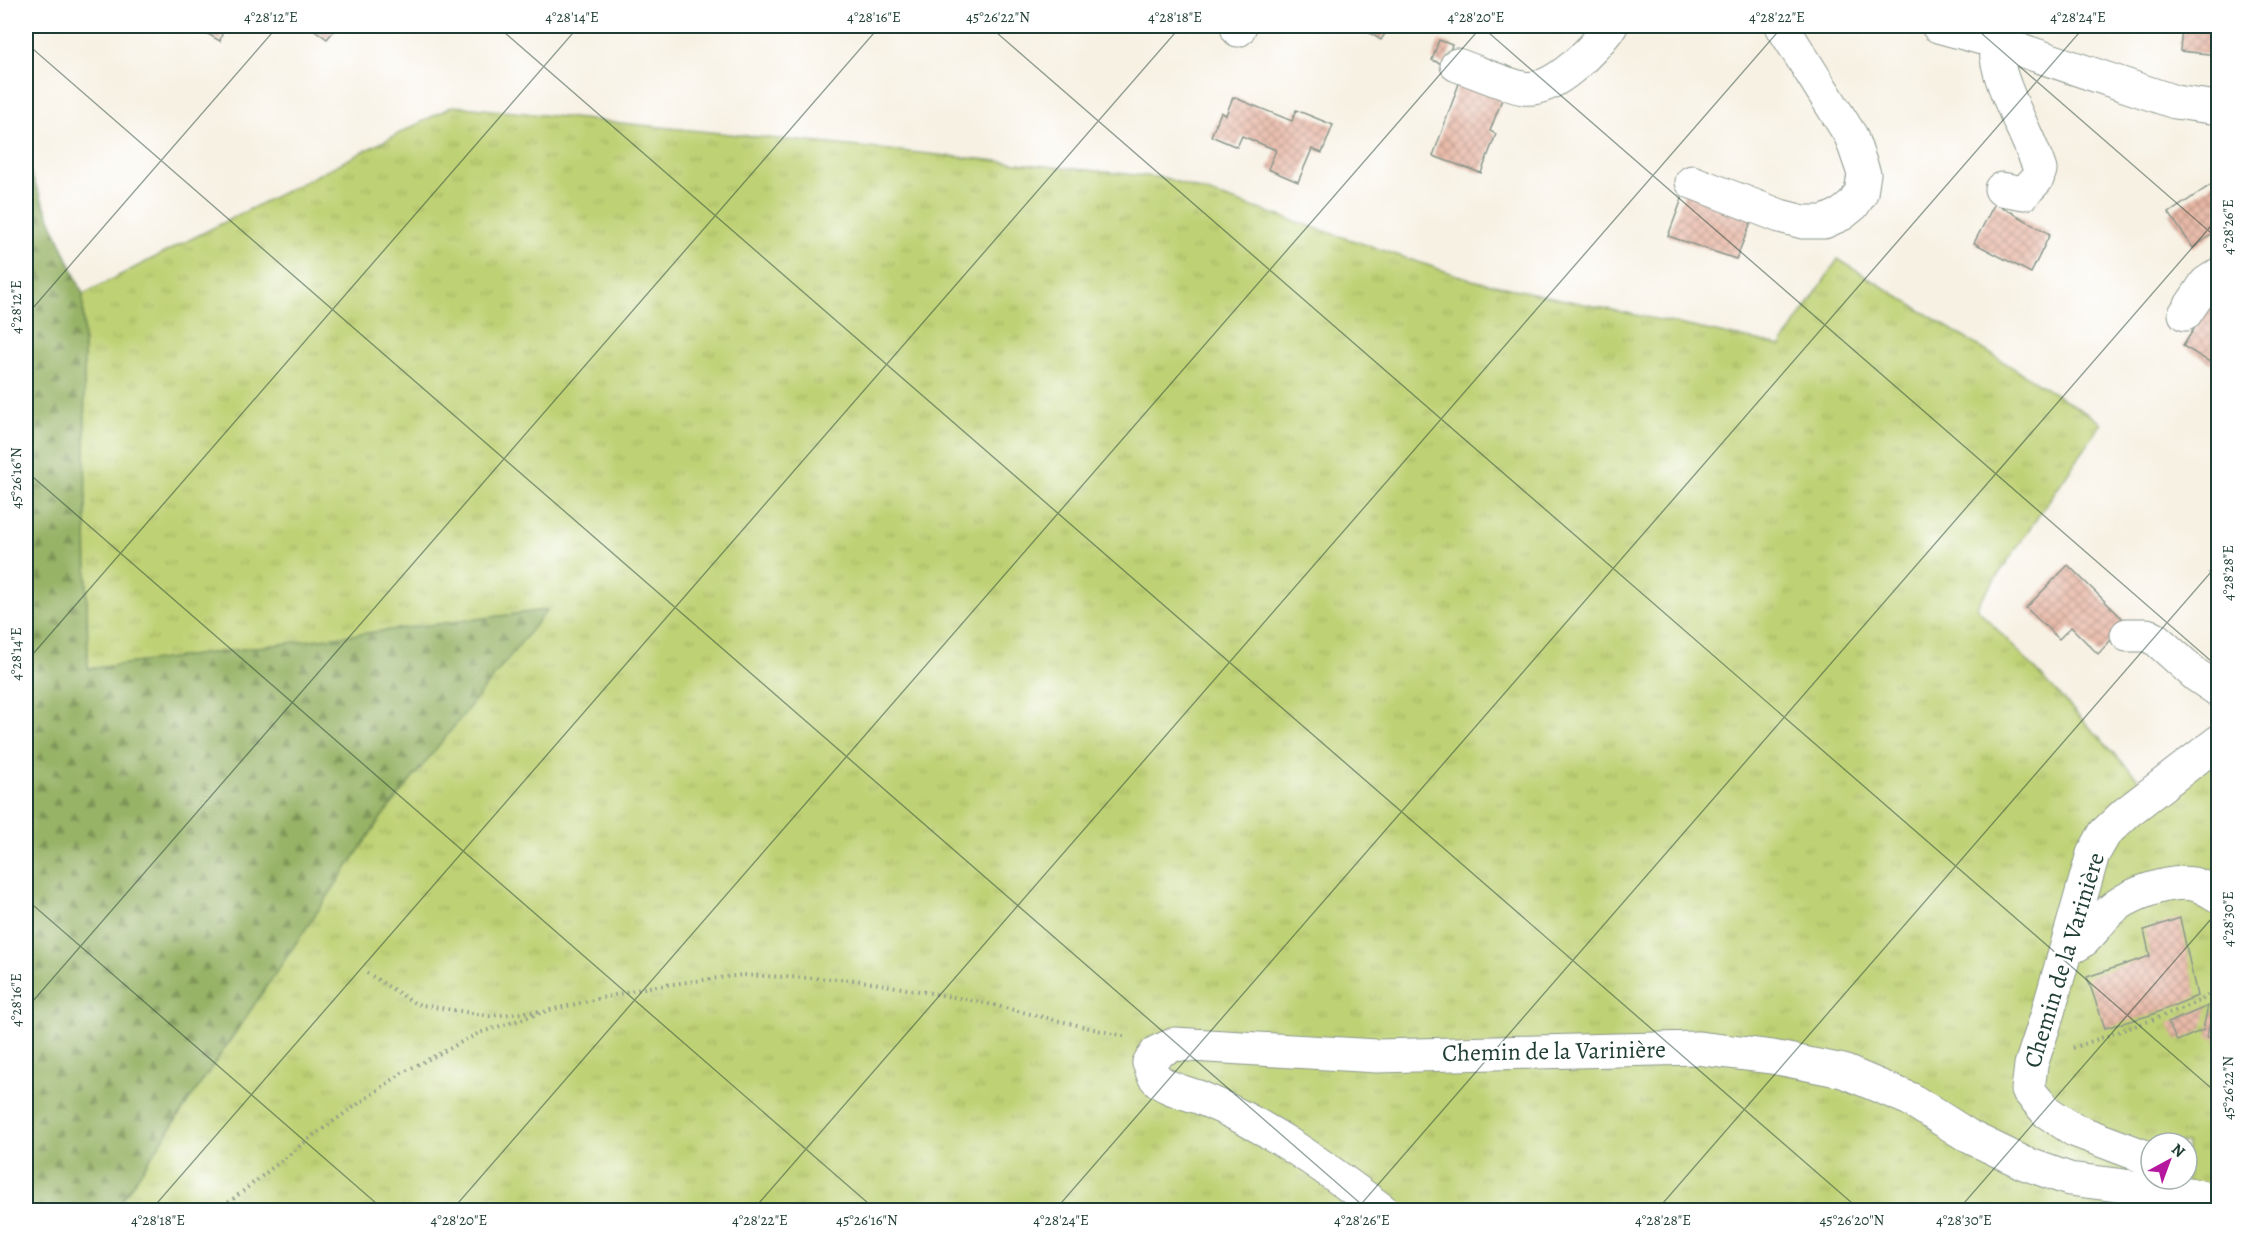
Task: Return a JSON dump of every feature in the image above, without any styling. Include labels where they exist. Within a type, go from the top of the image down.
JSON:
[{"type":"street","points":[[1457,65],[1524,88],[1539,87],[1559,77],[1580,60],[1611,26]]},
{"type":"street","points":[[1692,182],[1780,216],[1803,222],[1824,222],[1842,214],[1853,205],[1861,193],[1864,174],[1851,136],[1782,26]]},
{"type":"street","points":[[1938,26],[1997,42],[2175,102],[2218,108]]},
{"type":"street","points":[[1997,42],[1995,51],[2002,78],[2040,170],[2037,179],[2024,193],[2015,194],[2001,189]]},
{"type":"street","points":[[2185,314],[2206,283],[2218,275]]},
{"type":"street","points":[[2127,635],[2147,635],[2157,640],[2196,675],[2218,690]]},
{"type":"street","name":"Chemin de la Varinière","points":[[2139,1154],[2074,1130],[2047,1112],[2028,1090],[2031,1065],[2092,854],[2105,833],[2126,813],[2218,742]]},
{"type":"street","points":[[2066,949],[2085,941],[2107,914],[2131,896],[2167,885],[2191,884],[2206,888],[2218,896]]},
{"type":"street","points":[[1175,1044],[1157,1052],[1149,1063],[1154,1076],[1166,1086],[1219,1106],[1264,1130],[1315,1160],[1382,1210]]},
{"type":"street","name":"Chemin de la Varinière","points":[[1175,1044],[1377,1056],[1697,1048],[1772,1057],[1843,1071],[1910,1099],[1970,1137],[2024,1163],[2069,1179],[2189,1194],[2218,1202]]},
{"type":"street","points":[[2199,1181],[2218,1192]]},
{"type":"path","points":[[367,974],[416,1004],[490,1016],[550,1010]]},
{"type":"path","points":[[219,1210],[314,1135],[402,1073],[479,1033],[550,1010],[649,987],[742,975],[856,980],[976,1001],[1136,1039],[1175,1044]]},
{"type":"path","points":[[2031,1065],[2202,1000],[2212,992],[2218,978]]},
{"type":"green space","points":[[453,106],[1165,178],[1472,280],[1781,346],[1838,259],[2102,423],[1976,607],[2160,802],[2218,757],[2218,1210],[115,1210],[380,819],[546,610],[88,669],[83,294]]},
{"type":"green space","points":[[26,163],[83,294],[88,669],[547,610],[380,819],[115,1210],[26,1210]]},
{"type":"building","points":[[194,26],[224,26],[220,41]]},
{"type":"building","points":[[309,26],[338,26],[327,39]]},
{"type":"building","points":[[1361,26],[1390,26],[1381,40]]},
{"type":"building","points":[[2182,26],[2218,26],[2218,55],[2180,51]]},
{"type":"building","points":[[1439,40],[1452,45],[1445,65],[1432,60]]},
{"type":"building","points":[[1461,78],[1504,94],[1490,131],[1496,134],[1481,173],[1433,156]]},
{"type":"building","points":[[1233,97],[1292,121],[1296,110],[1333,125],[1322,153],[1312,149],[1298,182],[1268,169],[1276,150],[1242,136],[1237,147],[1211,136],[1221,112],[1226,115]]},
{"type":"building","points":[[2218,180],[2218,230],[2193,248],[2169,213]]},
{"type":"building","points":[[1686,188],[1754,215],[1736,259],[1668,236]]},
{"type":"building","points":[[1995,203],[2050,234],[2031,273],[1974,243]]},
{"type":"building","points":[[2210,304],[2218,310],[2218,367],[2183,346]]},
{"type":"building","points":[[2218,563],[2218,581],[2209,573]]},
{"type":"building","points":[[2068,565],[2127,623],[2098,654],[2071,627],[2059,639],[2026,608]]},
{"type":"building","points":[[2180,918],[2197,996],[2151,1015],[2105,1028],[2087,977],[2150,956],[2144,930]]},
{"type":"building","points":[[2208,1006],[2203,1030],[2177,1041],[2168,1023]]},
{"type":"building","points":[[2212,1012],[2218,1013],[2218,1039],[2207,1037]]}]
